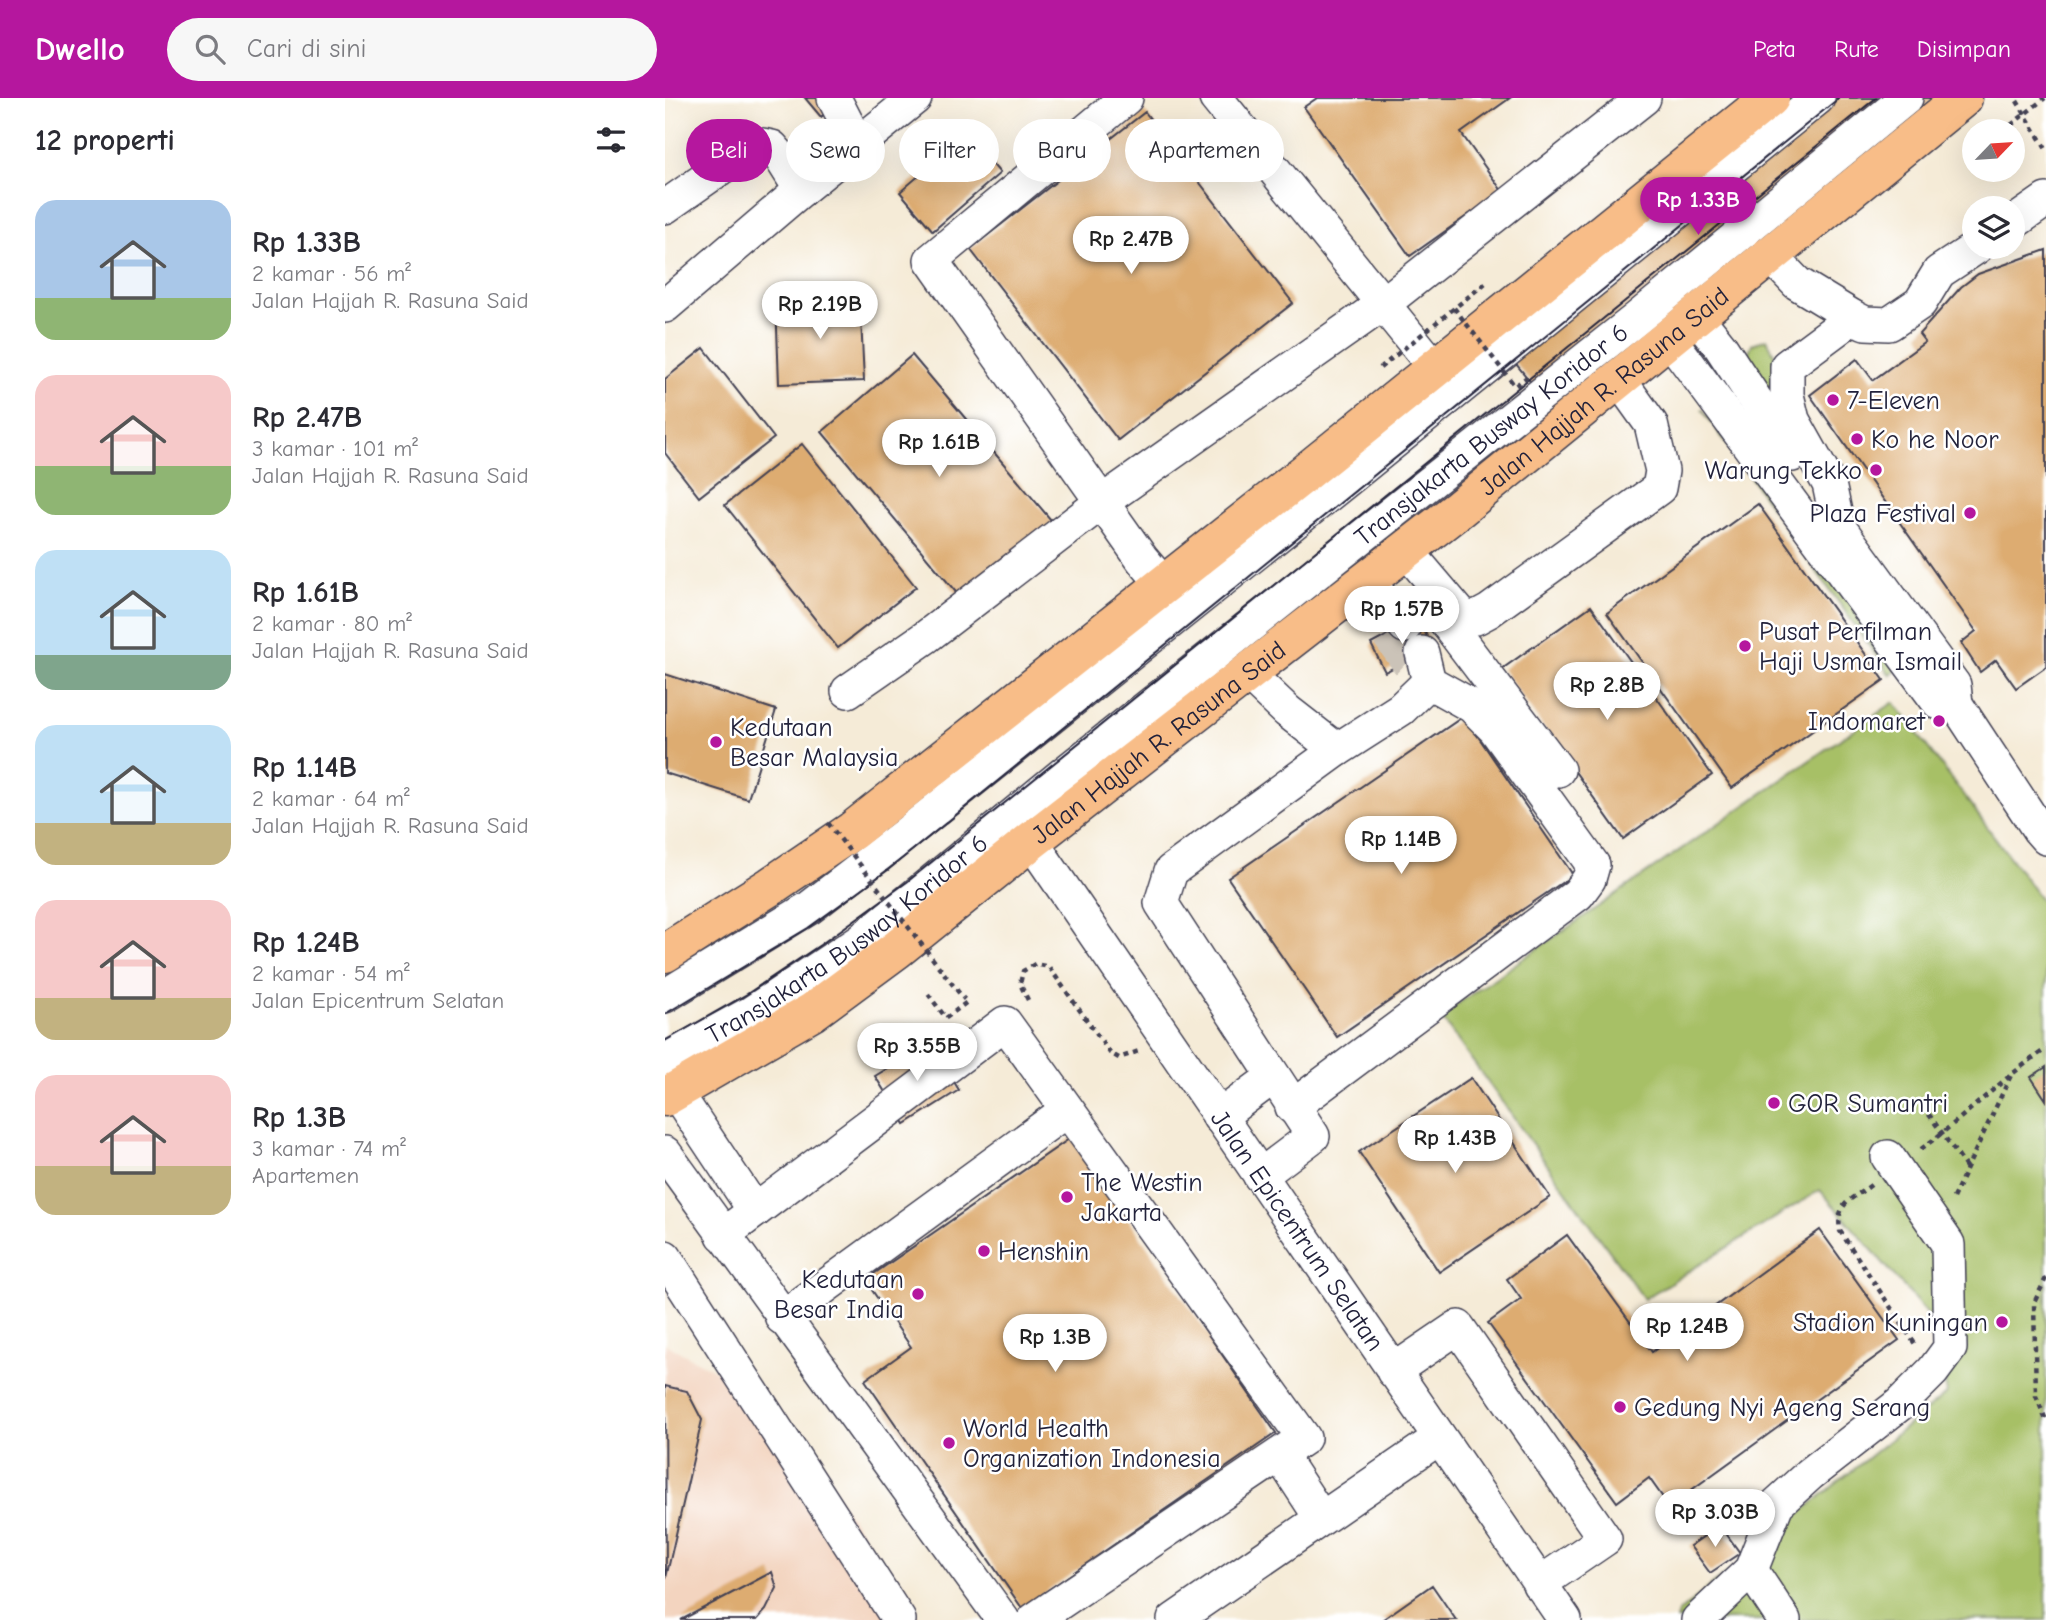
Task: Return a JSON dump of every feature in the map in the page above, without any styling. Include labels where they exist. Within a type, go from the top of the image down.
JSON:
[{"type":"main road","points":[[665,953],[852,831],[1164,585],[1769,98]]},
{"type":"main road","name":"Jalan Hajjah R. Rasuna Said","points":[[668,1083],[813,1012],[896,950],[1031,841],[1459,509],[1963,98]]},
{"type":"street","points":[[834,98],[845,119]]},
{"type":"street","points":[[1126,98],[931,260],[1142,559],[1164,585]]},
{"type":"street","points":[[1216,98],[1435,368]]},
{"type":"street","points":[[848,691],[926,637],[1102,502],[1383,304],[1644,98]]},
{"type":"street","name":"Transjakarta Busway Koridor 6","points":[[665,996],[809,908],[903,835],[1818,98]]},
{"type":"street","name":"Transjakarta Busway Koridor 6","points":[[668,1083],[751,1013],[861,940],[1062,775],[1646,311],[1906,98]]},
{"type":"street","points":[[883,119],[899,103]]},
{"type":"street","points":[[670,192],[745,151],[763,145],[772,147],[779,155],[801,190]]},
{"type":"street","points":[[665,306],[811,182]]},
{"type":"street","points":[[2025,214],[2046,200]]},
{"type":"street","points":[[1770,254],[1797,283],[1853,317],[1865,323],[1889,324],[1920,303],[1939,272],[1962,257]]},
{"type":"street","points":[[1837,526],[1829,484],[1793,420],[1787,395],[1787,366],[1853,317]]},
{"type":"street","points":[[1683,327],[1727,356],[1837,526],[1954,685],[1956,704],[2046,838]]},
{"type":"street","points":[[1683,327],[1745,437],[1836,566],[1939,703],[1956,704]]},
{"type":"street","points":[[1380,571],[1462,616],[1476,618],[1660,488],[1662,471],[1651,424],[1618,378]]},
{"type":"street","points":[[1293,1107],[1578,894],[1589,879],[1593,865],[1495,729],[1411,649],[1380,571]]},
{"type":"street","points":[[1380,571],[1450,624],[1558,770]]},
{"type":"street","points":[[1260,1176],[1313,1136],[1161,903],[1171,871],[1338,750],[1401,709],[1411,649]]},
{"type":"street","points":[[1248,674],[1287,711],[1338,750]]},
{"type":"street","name":"Jalan Epicentrum Selatan","points":[[1031,841],[1565,1620]]},
{"type":"street","points":[[723,1235],[1005,1023],[1304,1438],[1034,1620]]},
{"type":"street","points":[[1219,1117],[1273,1077]]},
{"type":"street","points":[[668,1083],[755,1211]]},
{"type":"street","points":[[782,1318],[1067,1110]]},
{"type":"street","points":[[665,1153],[1003,1620]]},
{"type":"street","points":[[1698,1620],[1751,1570],[1777,1504],[1810,1474],[1900,1404],[1933,1371],[1950,1349],[1948,1244],[1888,1157]]},
{"type":"street","points":[[665,1257],[899,1620]]},
{"type":"street","points":[[1393,1371],[1458,1326],[1605,1539],[1539,1584]]},
{"type":"street","points":[[1174,1620],[1439,1438]]},
{"type":"street","points":[[1289,1469],[1321,1518]]},
{"type":"street","points":[[1751,1570],[1784,1620]]},
{"type":"path","points":[[2019,119],[2045,98]]},
{"type":"path","points":[[2017,101],[2046,149]]},
{"type":"path","points":[[1380,368],[1488,281]]},
{"type":"path","points":[[1454,308],[1515,386],[1527,377]]},
{"type":"path","points":[[828,823],[967,1002],[946,1018],[928,994]]},
{"type":"path","points":[[1029,1001],[1022,990],[1021,977],[1028,966],[1042,964],[1054,972],[1109,1053],[1119,1058],[1132,1055],[1164,1037]]},
{"type":"path","points":[[2013,1072],[2046,1049]]},
{"type":"path","points":[[1923,1106],[1968,1170]]},
{"type":"path","points":[[2046,1278],[2034,1303],[2036,1396],[2046,1420]]},
{"type":"shaded area","points":[[665,1344],[772,1401],[921,1620],[665,1620]]},
{"type":"green space","points":[[1767,339],[1781,369],[1772,378],[1772,403],[1744,363],[1752,344]]},
{"type":"green space","points":[[1702,409],[1901,666],[1890,675]]},
{"type":"green space","name":"GOR Sumantri","points":[[1894,702],[2046,906],[2046,1620],[1676,1620],[1678,1613],[1947,1393],[1931,1318],[1820,1190],[1644,1299],[1440,1016]]},
{"type":"building","points":[[805,98],[843,98],[821,117]]},
{"type":"building","points":[[1317,98],[1510,98],[1461,133],[1502,191],[1410,256],[1304,107]]},
{"type":"building","points":[[1796,98],[1936,98],[1553,409],[1497,341]]},
{"type":"building","points":[[1145,112],[1150,119],[1136,119]]},
{"type":"building","points":[[1125,128],[1125,182],[1199,182],[1293,303],[1118,440],[970,249],[1056,182],[1111,182],[1111,139]]},
{"type":"building","points":[[912,182],[990,182],[933,231],[900,192]]},
{"type":"building","name":"Plaza Festival","points":[[2046,250],[2046,667],[2016,688],[1996,660],[1980,672],[1961,643],[1976,631],[1810,395],[1857,359],[1873,380],[1925,342],[1919,334],[1961,287],[1978,274]]},
{"type":"building","points":[[860,297],[864,381],[779,384],[776,300]]},
{"type":"building","points":[[704,348],[774,438],[699,497],[665,453],[665,379]]},
{"type":"building","points":[[912,355],[1056,526],[965,603],[822,432]]},
{"type":"building","points":[[802,444],[916,587],[838,648],[725,505]]},
{"type":"building","name":"Pusat Perfilman Haji Usmar Ismail","points":[[1758,504],[1884,680],[1732,788],[1607,613]]},
{"type":"building","points":[[1591,606],[1712,775],[1623,839],[1502,669]]},
{"type":"building","points":[[1418,619],[1433,648],[1385,672],[1371,644]]},
{"type":"building","name":"Kedutaan Besar Malaysia","points":[[665,674],[776,710],[748,799],[665,773]]},
{"type":"building","points":[[1464,716],[1573,875],[1337,1037],[1228,878]]},
{"type":"building","points":[[930,1043],[959,1090],[905,1124],[875,1076]]},
{"type":"building","points":[[2046,1067],[2046,1100],[2031,1077]]},
{"type":"building","points":[[1471,1078],[1550,1197],[1439,1272],[1359,1152]]},
{"type":"building","points":[[1072,1137],[1276,1433],[1022,1608],[865,1380],[911,1347],[865,1280]]},
{"type":"building","points":[[1820,1230],[1899,1340],[1669,1506],[1649,1478],[1617,1502],[1488,1323],[1521,1299],[1507,1279],[1567,1235],[1652,1352]]},
{"type":"building","points":[[665,1386],[687,1391],[702,1420],[666,1578]]},
{"type":"building","points":[[1720,1525],[1740,1553],[1710,1573],[1690,1546]]},
{"type":"building","points":[[772,1572],[777,1588],[766,1610],[757,1620],[681,1620]]},
{"type":"building","points":[[1432,1585],[1456,1620],[1382,1620]]},
{"type":"tunnel","points":[[1388,635],[1407,661],[1429,682]]},
{"type":"tram line","points":[[665,1014],[808,928],[888,870],[1839,98]]},
{"type":"tram line","points":[[665,1041],[747,994],[907,882],[1876,98]]},
{"type":"place","name":"7-Eleven","points":[[1833,400]]},
{"type":"place","name":"Ko he Noor","points":[[1857,439]]},
{"type":"place","name":"Warung Tekko","points":[[1876,470]]},
{"type":"place","name":"Plaza Festival","points":[[1970,513]]},
{"type":"place","name":"Pusat Perfilman Haji Usmar Ismail","points":[[1745,646]]},
{"type":"place","name":"Indomaret","points":[[1939,721]]},
{"type":"place","name":"Kedutaan Besar Malaysia","points":[[716,742]]},
{"type":"place","name":"GOR Sumantri","points":[[1774,1103]]},
{"type":"place","name":"The Westin Jakarta","points":[[1067,1197]]},
{"type":"place","name":"Henshin","points":[[984,1251]]},
{"type":"place","name":"Kedutaan Besar India","points":[[918,1294]]},
{"type":"place","name":"Stadion Kuningan","points":[[2002,1322]]},
{"type":"place","name":"Gedung Nyi Ageng Serang","points":[[1620,1407]]},
{"type":"place","name":"World Health Organization Indonesia","points":[[949,1443]]}]
